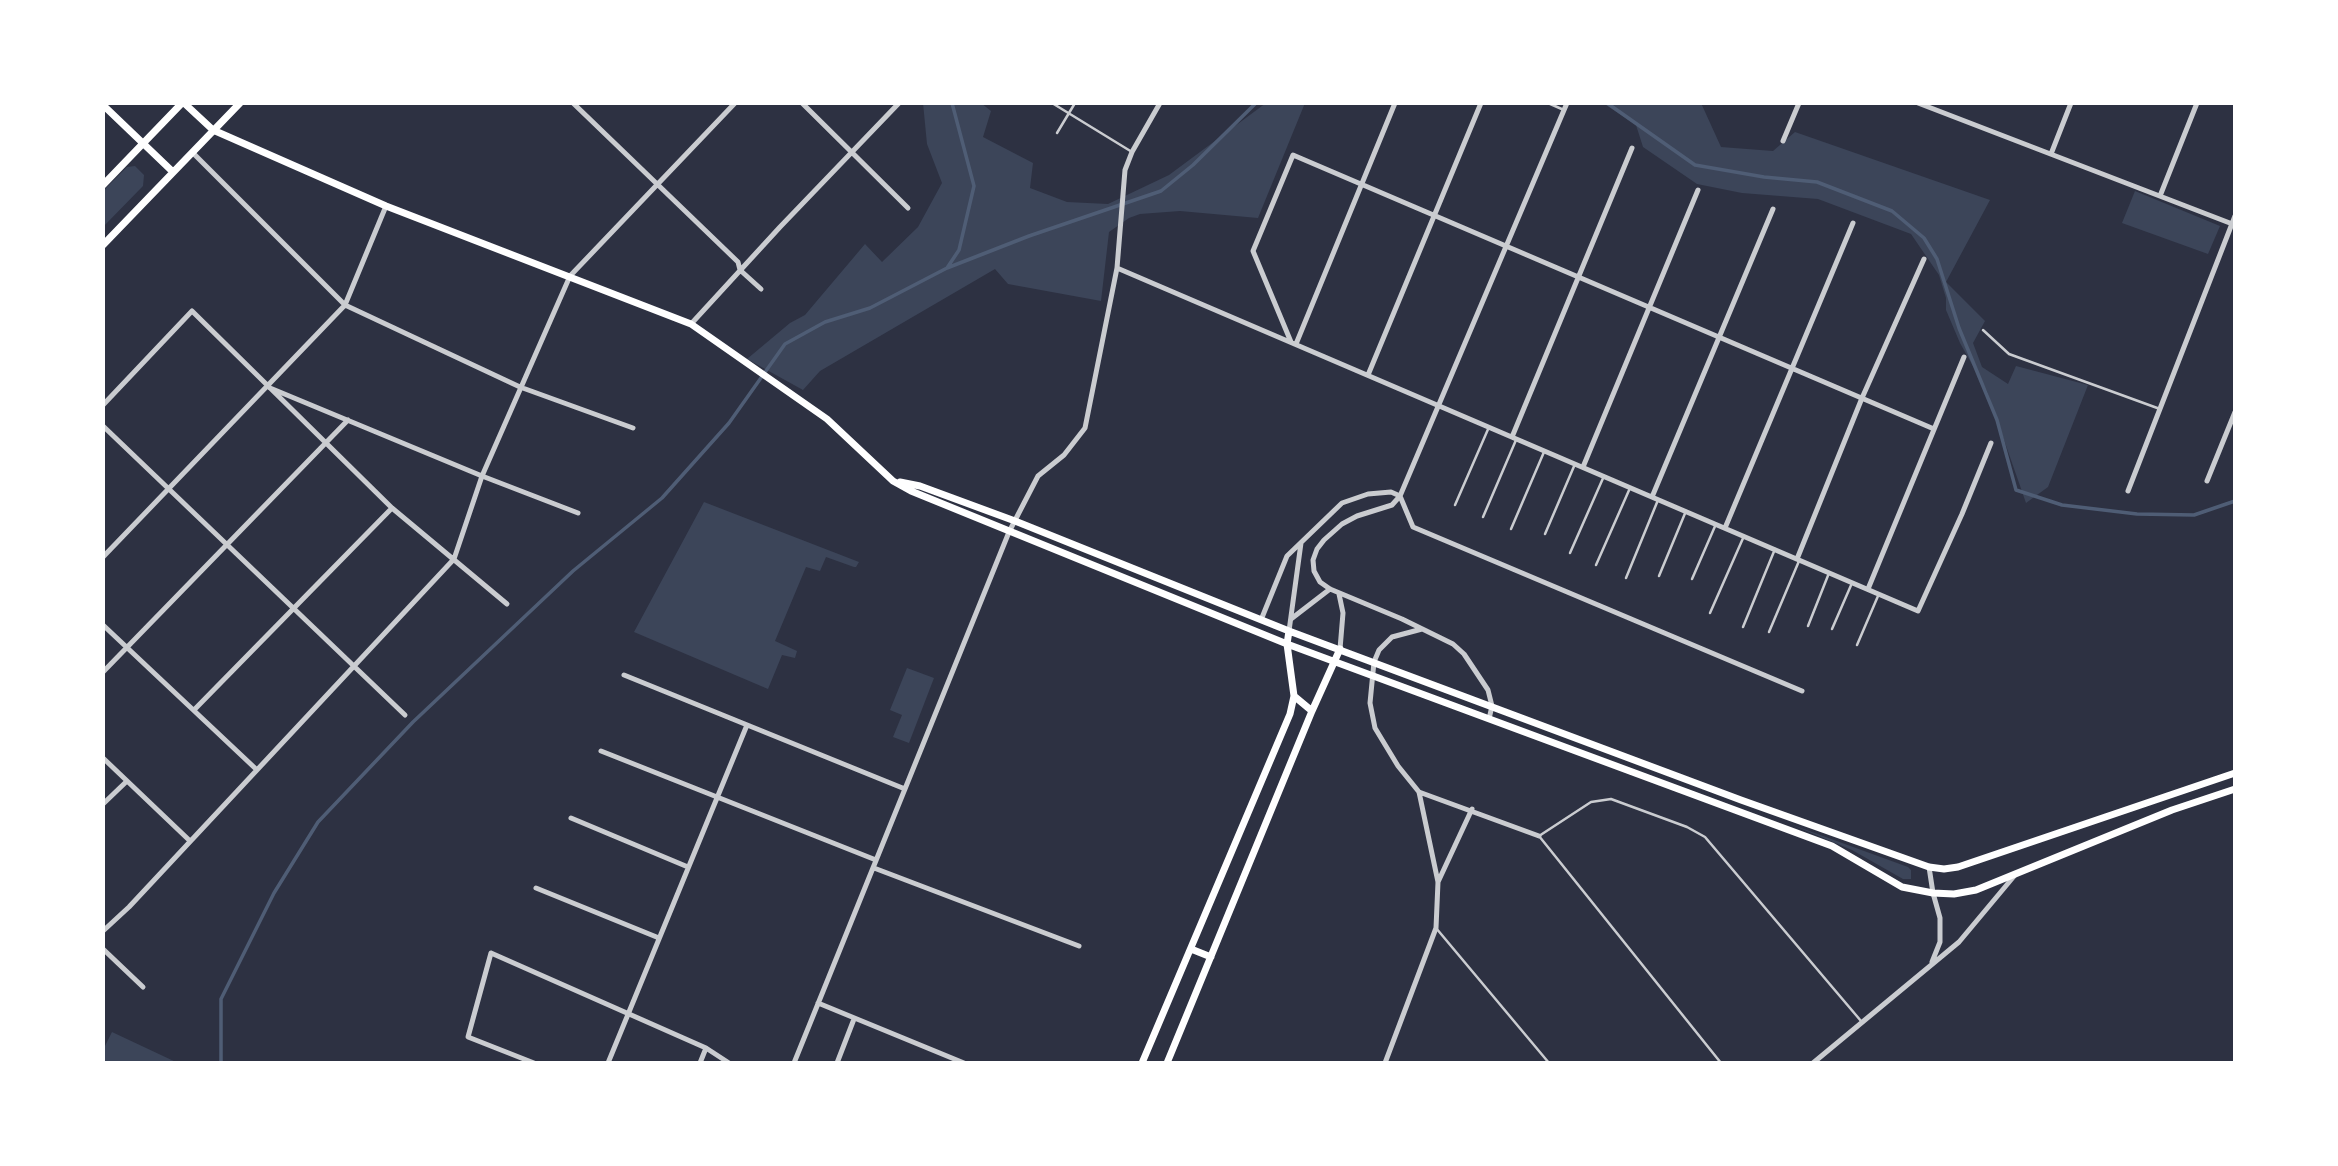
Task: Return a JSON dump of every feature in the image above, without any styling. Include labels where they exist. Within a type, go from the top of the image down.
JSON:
[{"type":"main road","points":[[103,185],[183,103],[213,130],[386,206],[691,324],[827,419],[893,481],[911,491],[1287,644],[1832,846],[1902,887],[1954,894],[1976,890],[2172,810],[2235,789]]},
{"type":"main road","points":[[103,245],[240,103]]},
{"type":"main road","points":[[103,105],[173,172]]},
{"type":"main road","points":[[893,481],[920,486],[1015,521],[1289,631],[1741,800],[1929,867],[1958,867],[2235,773]]},
{"type":"main road","points":[[1142,1063],[1290,714],[1294,696],[1287,644],[1289,631]]},
{"type":"main road","points":[[1167,1063],[1340,649]]},
{"type":"main road","points":[[1294,696],[1312,711]]},
{"type":"main road","points":[[1191,949],[1211,957]]},
{"type":"street","points":[[103,930],[129,906],[454,559],[482,476],[570,276],[735,103]]},
{"type":"street","points":[[802,103],[908,208]]},
{"type":"street","points":[[691,324],[899,103]]},
{"type":"street","points":[[794,1063],[1009,532],[1038,476],[1064,455],[1085,428],[1117,268],[1125,170],[1132,152],[1160,103]]},
{"type":"street","points":[[1293,343],[1395,103]]},
{"type":"street","points":[[1368,375],[1481,103]]},
{"type":"street","points":[[1783,141],[1799,103]]},
{"type":"street","points":[[1918,103],[1933,106],[2233,224]]},
{"type":"street","points":[[2051,154],[2071,103]]},
{"type":"street","points":[[2160,196],[2197,103]]},
{"type":"street","points":[[575,104],[738,262],[740,270],[761,289]]},
{"type":"street","points":[[1489,719],[1492,706],[1488,690],[1464,654],[1452,644],[1422,629],[1329,589],[1320,582],[1314,571],[1313,560],[1317,549],[1342,524],[1357,516],[1392,505],[1400,496],[1566,107]]},
{"type":"street","points":[[1514,438],[1632,148]]},
{"type":"street","points":[[192,152],[345,305],[520,387],[634,428]]},
{"type":"street","points":[[1293,343],[1253,251],[1293,155],[1934,429]]},
{"type":"street","points":[[1583,467],[1698,190]]},
{"type":"street","points":[[103,557],[345,305],[386,206]]},
{"type":"street","points":[[1655,498],[1773,209]]},
{"type":"street","points":[[2128,492],[2235,216]]},
{"type":"street","points":[[1725,528],[1853,223]]},
{"type":"street","points":[[1798,559],[1862,398],[1924,259]]},
{"type":"street","points":[[1117,268],[1918,611],[1991,443]]},
{"type":"street","points":[[103,405],[192,311],[392,508],[507,604]]},
{"type":"street","points":[[1868,589],[1964,357]]},
{"type":"street","points":[[267,386],[578,513]]},
{"type":"street","points":[[2207,481],[2235,412]]},
{"type":"street","points":[[103,672],[348,420]]},
{"type":"street","points":[[103,426],[405,715]]},
{"type":"street","points":[[1261,620],[1287,556],[1301,542],[1342,503],[1368,494],[1391,492],[1400,496],[1413,527],[1802,691]]},
{"type":"street","points":[[194,710],[392,508]]},
{"type":"street","points":[[1289,631],[1301,542]]},
{"type":"street","points":[[1291,619],[1329,589]]},
{"type":"street","points":[[1339,594],[1343,613],[1340,649]]},
{"type":"street","points":[[103,625],[257,770]]},
{"type":"street","points":[[1385,1063],[1436,928],[1438,882],[1419,792],[1398,766],[1375,728],[1370,703],[1374,662],[1379,650],[1392,637],[1422,629]]},
{"type":"street","points":[[624,675],[905,789]]},
{"type":"street","points":[[608,1063],[747,725]]},
{"type":"street","points":[[601,751],[876,860]]},
{"type":"street","points":[[103,758],[189,840]]},
{"type":"street","points":[[103,804],[127,780]]},
{"type":"street","points":[[1419,792],[1472,809],[1539,836]]},
{"type":"street","points":[[1438,882],[1472,809]]},
{"type":"street","points":[[571,818],[688,867]]},
{"type":"street","points":[[1929,867],[1940,918],[1940,942],[1932,962]]},
{"type":"street","points":[[874,868],[1079,946]]},
{"type":"street","points":[[1813,1063],[1959,942],[2017,871]]},
{"type":"street","points":[[536,888],[659,938]]},
{"type":"street","points":[[103,949],[143,987]]},
{"type":"street","points":[[534,1063],[468,1037],[491,953],[706,1048],[729,1063]]},
{"type":"street","points":[[818,1003],[964,1063]]},
{"type":"street","points":[[837,1063],[854,1019]]},
{"type":"street","points":[[700,1063],[706,1048]]},
{"type":"lane","points":[[1052,103],[1132,152]]},
{"type":"lane","points":[[1057,133],[1075,103]]},
{"type":"lane","points":[[1548,103],[1566,107]]},
{"type":"lane","points":[[1983,330],[2009,354],[2160,408]]},
{"type":"lane","points":[[1455,505],[1489,427]]},
{"type":"lane","points":[[1483,517],[1514,438]]},
{"type":"lane","points":[[1511,529],[1545,451]]},
{"type":"lane","points":[[1545,534],[1575,464]]},
{"type":"lane","points":[[1570,553],[1604,476]]},
{"type":"lane","points":[[1596,565],[1630,487]]},
{"type":"lane","points":[[1626,578],[1655,498]]},
{"type":"lane","points":[[1659,576],[1686,511]]},
{"type":"lane","points":[[1692,579],[1716,524]]},
{"type":"lane","points":[[1710,613],[1745,536]]},
{"type":"lane","points":[[1743,626],[1775,549]]},
{"type":"lane","points":[[1769,632],[1798,559]]},
{"type":"lane","points":[[1808,626],[1829,572]]},
{"type":"lane","points":[[1832,629],[1852,582]]},
{"type":"lane","points":[[1857,645],[1879,594]]},
{"type":"lane","points":[[1721,1063],[1539,836],[1591,802],[1611,799],[1687,827],[1705,837],[1861,1021]]},
{"type":"lane","points":[[1436,928],[1549,1063]]},
{"type":"shaded area","points":[[923,103],[981,103],[991,111],[983,137],[1033,163],[1030,188],[1067,202],[1108,204],[1169,175],[1266,103],[1305,103],[1258,218],[1180,211],[1140,214],[1129,218],[1109,232],[1101,301],[1008,284],[995,269],[820,371],[803,390],[747,359],[790,323],[805,315],[865,244],[882,262],[918,227],[942,183],[927,144]]},
{"type":"shaded area","points":[[1603,103],[1701,103],[1721,147],[1773,151],[1795,132],[1990,200],[1946,282],[1985,321],[1973,343],[1982,367],[2008,384],[2016,366],[2088,385],[2048,487],[2026,503],[1987,391],[1960,343],[1946,310],[1946,298],[1939,275],[1911,234],[1818,199],[1742,193],[1697,184],[1643,147],[1636,125]]},
{"type":"shaded area","points":[[135,166],[144,175],[143,186],[103,227],[103,191],[127,167]]},
{"type":"shaded area","points":[[2135,191],[2220,226],[2208,254],[2122,223]]},
{"type":"shaded area","points":[[704,502],[859,562],[854,567],[826,557],[820,571],[806,567],[775,641],[797,651],[795,658],[782,655],[768,689],[634,632]]},
{"type":"shaded area","points":[[907,668],[934,678],[909,743],[893,737],[902,715],[890,710]]},
{"type":"shaded area","points":[[1790,824],[1908,867],[1911,870],[1911,879],[1903,879],[1852,850]]},
{"type":"shaded area","points":[[112,1032],[178,1063],[103,1063],[103,1050]]},
{"type":"waterway","points":[[947,268],[959,250],[974,186],[952,103]]},
{"type":"waterway","points":[[221,1063],[221,999],[274,893],[318,822],[413,722],[573,571],[662,498],[729,423],[785,344],[825,322],[870,308],[947,268],[1029,236],[1161,191],[1193,165],[1256,103]]},
{"type":"waterway","points":[[1607,103],[1695,165],[1764,177],[1817,182],[1892,211],[1924,238],[1937,259],[1959,328],[1997,420],[2016,490],[2062,505],[2137,514],[2194,515],[2235,501]]}]
